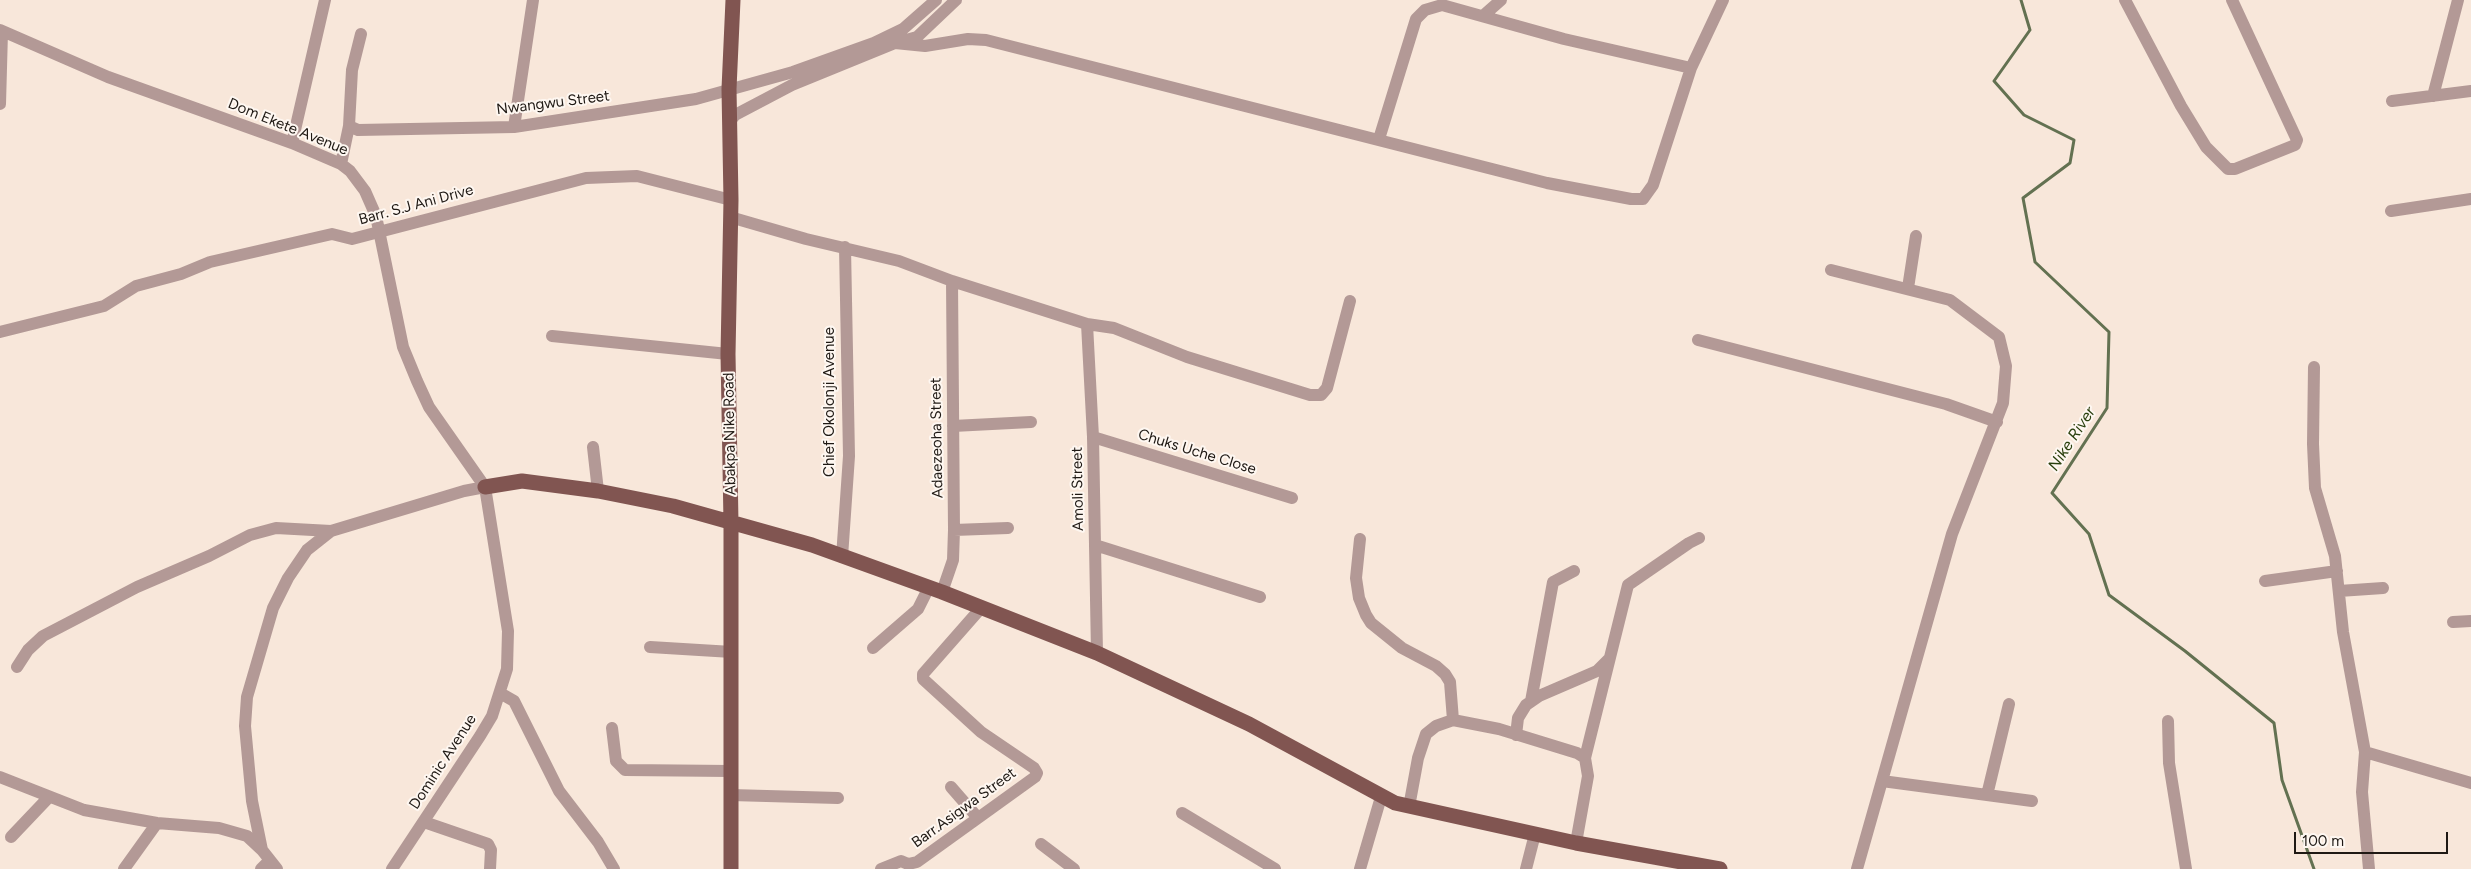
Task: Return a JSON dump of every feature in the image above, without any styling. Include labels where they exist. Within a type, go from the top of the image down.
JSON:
[{"type":"main road","name":"Abakpa Nike Road","points":[[731,869],[732,523],[728,354],[731,200],[730,89],[733,0]]},
{"type":"main road","points":[[485,487],[522,482],[598,491],[673,506],[812,545],[1097,652],[1249,724],[1381,796],[1409,807],[1576,843],[1720,869]]},
{"type":"street","points":[[292,143],[325,0]]},
{"type":"street","points":[[514,127],[533,0]]},
{"type":"street","name":"Nwangwu Street","points":[[349,126],[358,130],[514,127],[696,99],[793,72],[874,44],[904,29],[936,0]]},
{"type":"street","points":[[956,0],[918,36],[792,85],[733,117],[731,120],[730,217],[806,239],[845,246],[899,261],[952,281],[1087,324],[1114,328],[1187,357],[1310,395],[1320,395],[1327,388],[1350,301]]},
{"type":"street","points":[[1484,15],[1501,0]]},
{"type":"street","points":[[894,44],[925,46],[968,39],[986,40],[1547,183],[1631,199],[1643,199],[1653,185],[1691,68],[1723,0]]},
{"type":"street","points":[[2125,0],[2181,106],[2206,147],[2228,169],[2235,169],[2294,145],[2297,140],[2232,0]]},
{"type":"street","points":[[2433,96],[2458,0]]},
{"type":"street","points":[[1379,139],[1416,19],[1425,10],[1442,5],[1484,15],[1564,39],[1691,68]]},
{"type":"street","points":[[0,104],[1,31]]},
{"type":"street","name":"Dom Ekete Avenue","points":[[1,31],[108,77],[292,143],[342,164],[366,191],[380,230],[403,347],[416,381],[429,407],[485,487]]},
{"type":"street","points":[[342,164],[349,126],[352,70],[361,34]]},
{"type":"street","points":[[2392,100],[2471,91]]},
{"type":"street","name":"Barr. S.J Ani Drive","points":[[0,332],[104,306],[136,286],[181,274],[210,262],[332,234],[352,239],[380,230],[586,178],[637,176],[731,200]]},
{"type":"street","points":[[2391,211],[2471,199]]},
{"type":"street","points":[[1908,288],[1916,236]]},
{"type":"street","name":"Chief Okolonji Avenue","points":[[842,557],[849,456],[845,246]]},
{"type":"street","points":[[1831,270],[1950,300],[1999,337],[2005,356],[2006,387],[1997,422],[1980,459],[1952,534],[1857,869]]},
{"type":"street","name":"Adaezeoha Street","points":[[873,648],[918,609],[936,590],[953,560],[952,281]]},
{"type":"street","name":"Amoli Street","points":[[1087,324],[1094,436],[1097,652]]},
{"type":"street","points":[[552,336],[728,354]]},
{"type":"street","points":[[1698,340],[1946,404],[1997,422]]},
{"type":"street","points":[[2314,367],[2313,444],[2315,488],[2335,556],[2343,632],[2365,752],[2362,792],[2369,869]]},
{"type":"street","points":[[953,426],[1031,422]]},
{"type":"street","name":"Chuks Uche Close","points":[[1094,436],[1292,498]]},
{"type":"street","points":[[593,447],[598,491]]},
{"type":"street","points":[[17,666],[28,650],[43,636],[137,586],[208,556],[250,535],[276,528],[331,531],[455,493],[485,487]]},
{"type":"street","name":"Dominic Avenue","points":[[392,869],[492,716],[507,669],[508,631],[485,487]]},
{"type":"street","points":[[954,530],[1008,528]]},
{"type":"street","points":[[268,862],[252,801],[245,726],[247,697],[273,608],[288,578],[308,550],[331,531]]},
{"type":"street","points":[[1576,843],[1588,776],[1586,758],[1628,585],[1698,538]]},
{"type":"street","points":[[1360,539],[1356,578],[1366,615],[1371,622],[1402,648],[1436,666],[1444,674],[1450,682],[1453,720]]},
{"type":"street","points":[[1095,545],[1260,597]]},
{"type":"street","points":[[1531,701],[1553,582],[1574,571]]},
{"type":"street","points":[[2265,581],[2337,571]]},
{"type":"street","points":[[2339,591],[2383,588]]},
{"type":"street","name":"Barr.Asigwa Street","points":[[881,869],[901,861],[908,864],[917,862],[1035,777],[1037,773],[1034,768],[980,732],[923,679],[923,674],[981,608]]},
{"type":"street","points":[[2452,622],[2471,621]]},
{"type":"street","points":[[650,647],[732,652]]},
{"type":"street","points":[[1516,735],[1520,714],[1531,701],[1597,671],[1610,657]]},
{"type":"street","points":[[500,693],[514,701],[559,791],[598,842],[614,869]]},
{"type":"street","points":[[1988,795],[2009,704]]},
{"type":"street","points":[[1409,807],[1418,758],[1426,734],[1436,726],[1453,720],[1516,735],[1577,753],[1586,758]]},
{"type":"street","points":[[2168,721],[2169,763],[2186,869]]},
{"type":"street","points":[[612,728],[616,761],[625,770],[730,772]]},
{"type":"street","points":[[2365,752],[2471,783]]},
{"type":"street","points":[[0,777],[84,810],[157,823],[219,828],[247,836],[268,862]]},
{"type":"street","points":[[1882,781],[2032,801]]},
{"type":"street","points":[[951,787],[978,818]]},
{"type":"street","points":[[731,795],[838,798]]},
{"type":"street","points":[[1360,869],[1381,796]]},
{"type":"street","points":[[12,837],[49,797]]},
{"type":"street","points":[[1182,813],[1275,869]]},
{"type":"street","points":[[424,822],[488,844],[491,850],[490,869]]},
{"type":"street","points":[[124,869],[157,823]]},
{"type":"street","points":[[1526,869],[1534,834]]},
{"type":"street","points":[[1041,844],[1074,869]]},
{"type":"waterway","name":"Nike River","points":[[2021,0],[2030,30],[1994,81],[2024,115],[2074,140],[2070,163],[2023,198],[2035,262],[2109,332],[2107,408],[2052,493],[2089,534],[2109,595],[2185,651],[2274,723],[2282,780],[2314,869]]}]
